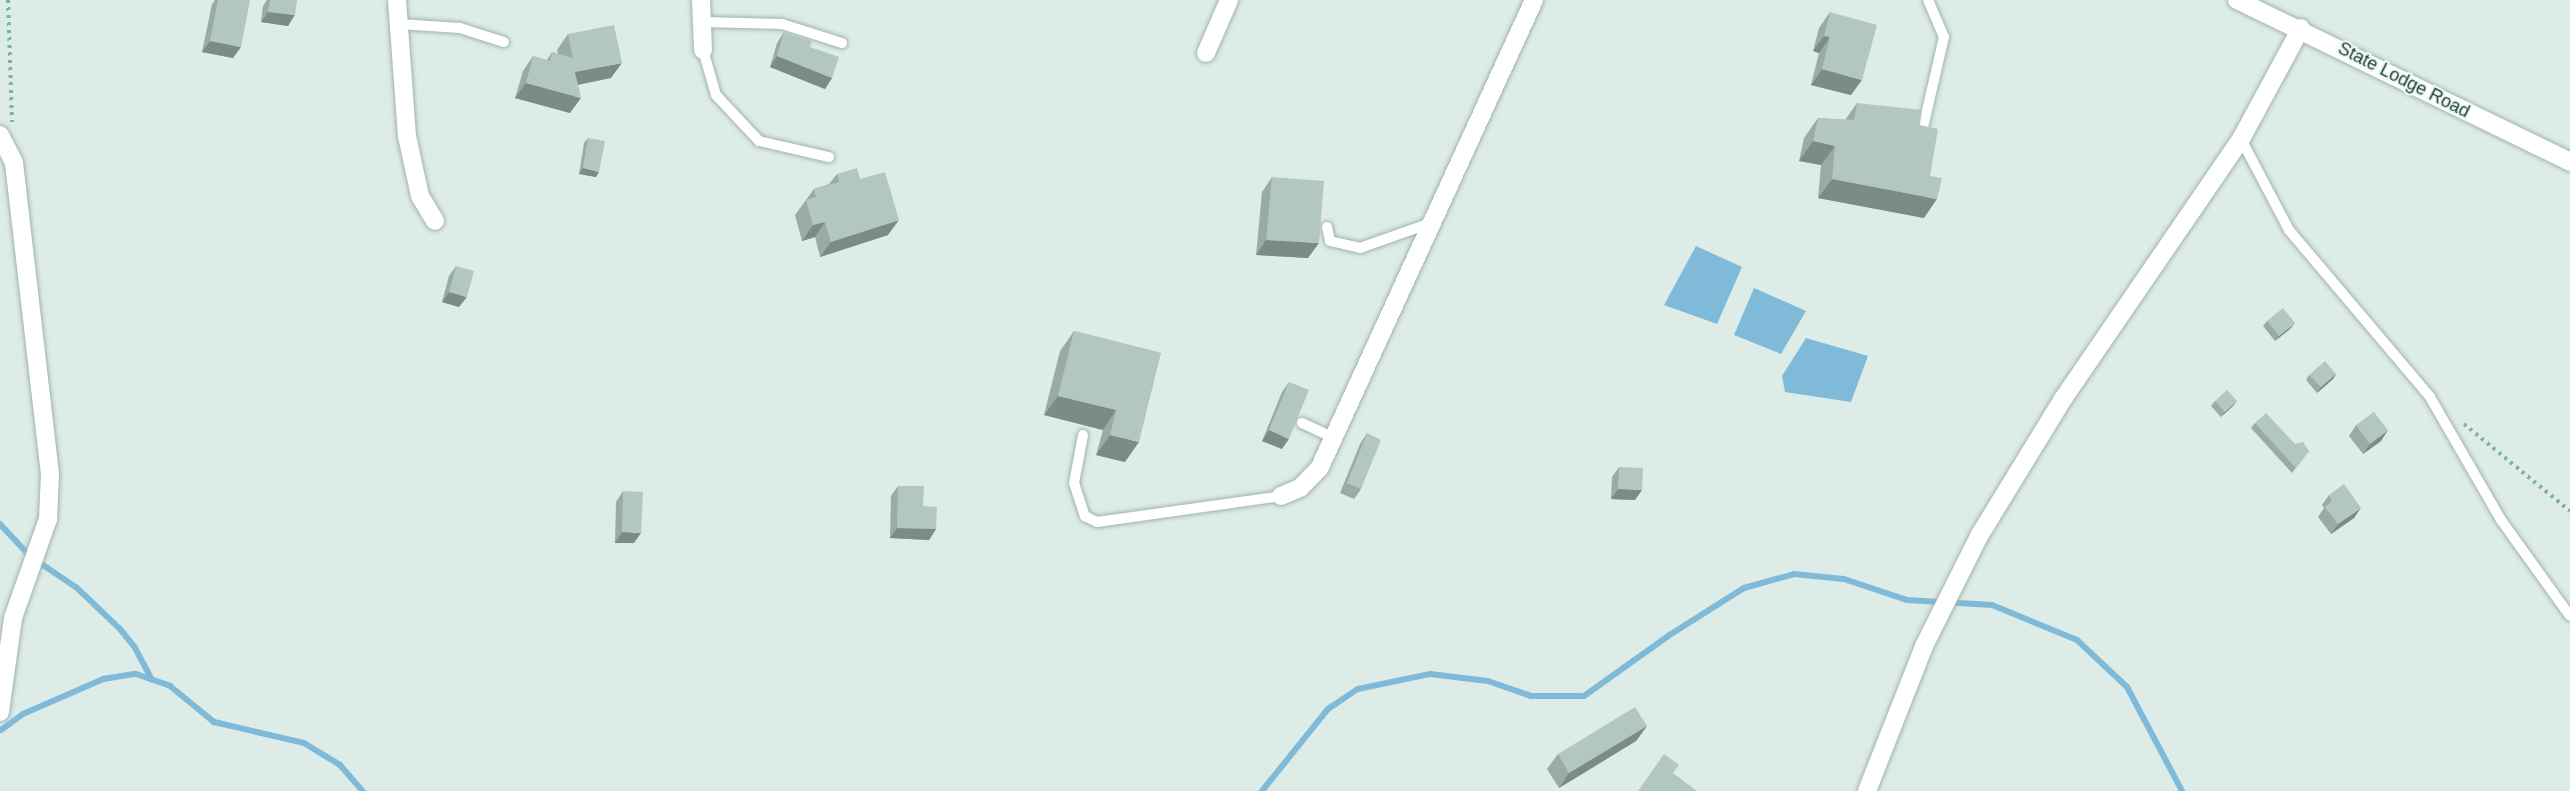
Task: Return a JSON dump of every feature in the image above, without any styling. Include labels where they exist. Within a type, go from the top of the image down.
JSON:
[{"type":"street","points":[[397,0],[407,136],[420,196],[435,221]]},
{"type":"street","points":[[701,0],[703,50]]},
{"type":"street","points":[[1206,53],[1229,0]]},
{"type":"street","points":[[1281,496],[1300,488],[1320,467],[1534,0]]},
{"type":"street","name":"State Lodge Road","points":[[2237,0],[2301,28],[2570,162]]},
{"type":"street","points":[[1867,791],[1939,615],[1978,536],[2063,399],[2241,139],[2301,28]]},
{"type":"street","points":[[0,712],[6,614],[48,519],[50,474],[14,163],[6,134]]},
{"type":"lane","points":[[1922,132],[1944,37],[1928,0]]},
{"type":"lane","points":[[702,22],[782,24],[842,43]]},
{"type":"lane","points":[[399,24],[460,28],[504,42]]},
{"type":"lane","points":[[703,50],[716,95],[759,141],[829,157]]},
{"type":"lane","points":[[2241,139],[2289,230],[2430,398],[2501,520],[2570,616]]},
{"type":"lane","points":[[1328,227],[1330,241],[1359,248],[1431,223]]},
{"type":"lane","points":[[1302,423],[1334,438]]},
{"type":"lane","points":[[1083,435],[1074,483],[1085,516],[1097,522],[1281,496]]},
{"type":"path","points":[[6,134],[8,0]]},
{"type":"path","points":[[2458,420],[2570,511]]},
{"type":"water","points":[[1696,246],[1742,267],[1717,324],[1664,305]]},
{"type":"water","points":[[1754,288],[1806,311],[1781,354],[1734,335]]},
{"type":"water","points":[[1806,338],[1868,356],[1851,402],[1785,392],[1782,376]]},
{"type":"building","points":[[218,0],[250,0],[241,47],[210,41]]},
{"type":"building","points":[[270,0],[297,0],[295,15],[268,12]]},
{"type":"building","points":[[1830,12],[1877,25],[1862,80],[1822,69],[1830,37],[1824,36]]},
{"type":"building","points":[[614,25],[622,63],[575,72],[581,98],[526,83],[533,56],[550,61],[552,52],[573,58],[568,34]]},
{"type":"building","points":[[784,32],[812,41],[810,47],[839,57],[832,78],[777,56]]},
{"type":"building","points":[[1857,103],[1922,110],[1920,125],[1938,129],[1930,176],[1942,178],[1937,199],[1832,179],[1835,146],[1813,141],[1818,118],[1854,120]]},
{"type":"building","points":[[588,138],[605,141],[599,172],[583,168]]},
{"type":"building","points":[[857,168],[860,179],[885,172],[899,220],[831,242],[825,222],[813,225],[806,200],[816,197],[814,189],[839,182],[837,174]]},
{"type":"building","points":[[1272,177],[1324,181],[1319,243],[1266,240]]},
{"type":"building","points":[[456,266],[474,271],[467,297],[449,292]]},
{"type":"building","points":[[2283,308],[2295,323],[2279,336],[2267,321]]},
{"type":"building","points":[[1074,331],[1161,353],[1139,442],[1110,435],[1116,410],[1058,396]]},
{"type":"building","points":[[2325,361],[2336,374],[2321,387],[2309,375]]},
{"type":"building","points":[[1289,382],[1309,390],[1289,439],[1269,430]]},
{"type":"building","points":[[2227,390],[2237,401],[2225,412],[2215,401]]},
{"type":"building","points":[[2374,412],[2388,430],[2370,444],[2356,425]]},
{"type":"building","points":[[2266,413],[2295,444],[2303,442],[2309,451],[2296,468],[2255,423]]},
{"type":"building","points":[[1367,433],[1381,440],[1361,489],[1347,483]]},
{"type":"building","points":[[1619,467],[1643,468],[1642,490],[1618,489]]},
{"type":"building","points":[[2344,484],[2361,508],[2338,524],[2325,507],[2332,501],[2329,495]]},
{"type":"building","points":[[898,486],[924,486],[923,506],[937,507],[936,529],[897,528]]},
{"type":"building","points":[[623,491],[643,492],[641,533],[622,532]]},
{"type":"building","points":[[1635,707],[1647,726],[1569,773],[1558,754]]},
{"type":"building","points":[[1664,754],[1679,765],[1673,773],[1697,791],[1638,791]]},
{"type":"waterway","points":[[0,524],[27,553]]},
{"type":"waterway","points":[[43,565],[76,587],[120,629],[134,646],[152,680]]},
{"type":"waterway","points":[[1262,791],[1328,709],[1358,689],[1430,674],[1488,681],[1531,696],[1584,696],[1668,636],[1744,588],[1794,574],[1844,579],[1907,600],[1992,605],[2077,640],[2127,687],[2182,791]]},
{"type":"waterway","points":[[1,730],[23,714],[103,679],[136,674],[170,686],[214,722],[304,743],[340,765],[363,791]]}]
